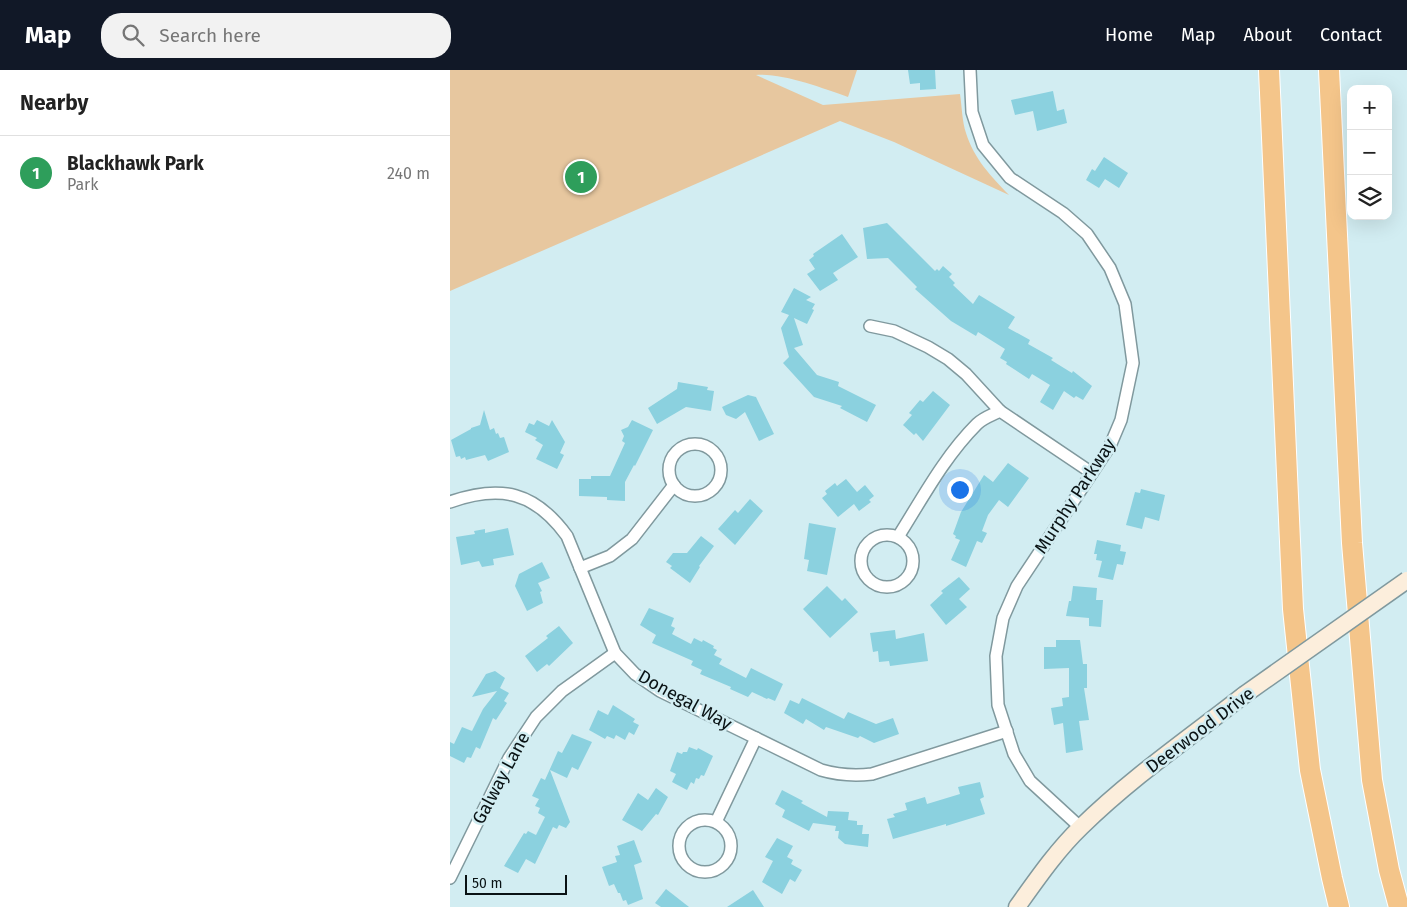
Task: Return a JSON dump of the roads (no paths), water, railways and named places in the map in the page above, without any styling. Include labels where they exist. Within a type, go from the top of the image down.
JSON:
[{"type":"highway","points":[[1269,70],[1293,609],[1310,770],[1339,907]]},
{"type":"highway","points":[[1329,70],[1352,543],[1371,770],[1399,907]]},
{"type":"street","name":"Murphy Parkway","points":[[970,70],[972,112],[983,145],[1010,178],[1063,213],[1086,234],[1110,268],[1125,304],[1132,364],[1121,420],[1110,446],[1017,586],[1003,618],[996,656],[998,705],[1014,754],[1030,781],[1080,827]]},
{"type":"street","points":[[870,326],[894,331],[928,346],[948,359],[966,374],[1000,411],[1092,473]]},
{"type":"street","points":[[898,537],[934,478],[954,451],[978,423],[1000,411]]},
{"type":"street","points":[[697,444],[712,450],[717,456],[720,464],[720,479],[710,492],[694,496],[687,495],[674,485],[670,478],[669,470],[675,454],[681,448],[697,444]]},
{"type":"street","points":[[580,568],[610,556],[632,539],[674,485]]},
{"type":"street","name":"Donegal Way","points":[[450,502],[470,495],[496,492],[513,495],[529,501],[544,510],[557,522],[567,536],[615,652],[624,664],[648,684],[821,770],[855,776],[880,772],[1007,731]]},
{"type":"street","points":[[883,536],[898,537],[910,548],[913,556],[913,565],[910,573],[905,580],[890,587],[874,583],[868,578],[862,564],[865,549],[869,543],[883,536]]},
{"type":"street","name":"Deerwood Drive","points":[[1018,907],[1038,877],[1080,827],[1125,787],[1244,695],[1407,580]]},
{"type":"street","name":"Galway Lane","points":[[450,878],[509,758],[536,716],[562,691],[615,652]]},
{"type":"street","points":[[716,822],[756,738]]},
{"type":"street","points":[[708,820],[716,822],[727,832],[730,840],[729,855],[720,868],[713,871],[705,873],[690,868],[680,856],[679,841],[682,834],[693,823],[708,820]]},
{"type":"place","name":"Blackhawk Park","points":[[581,177]]}]
